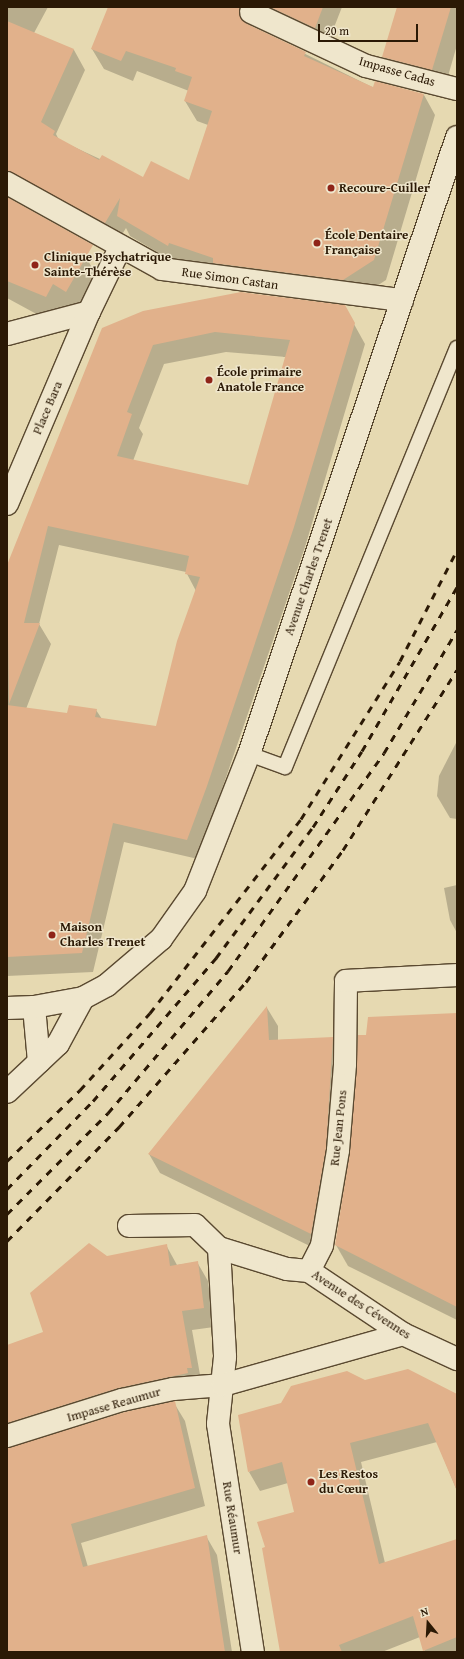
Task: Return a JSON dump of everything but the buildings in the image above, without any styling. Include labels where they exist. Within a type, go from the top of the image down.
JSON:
[{"type":"street","name":"Impasse Cadas","points":[[251,12],[366,66],[457,89]]},
{"type":"street","name":"Avenue Charles Trenet","points":[[83,998],[107,985],[161,939],[196,891],[249,754],[457,137]]},
{"type":"street","name":"Rue Simon Castan","points":[[7,183],[120,248],[162,269],[402,300]]},
{"type":"street","name":"Place Bara","points":[[7,504],[89,312],[120,248]]},
{"type":"street","points":[[7,334],[89,312]]},
{"type":"street","name":"Rue Jean Pons","points":[[309,1271],[322,1245],[338,1150],[345,1064],[346,981],[457,975]]},
{"type":"street","points":[[7,1008],[34,1007],[83,998]]},
{"type":"street","points":[[7,1092],[58,1044],[83,998]]},
{"type":"street","points":[[34,1007],[39,1062]]},
{"type":"street","name":"Avenue des Cévennes","points":[[129,1226],[195,1225],[219,1248],[287,1269],[309,1271],[402,1334],[457,1359]]},
{"type":"street","name":"Rue Réaumur","points":[[219,1248],[223,1385],[218,1424],[253,1652]]},
{"type":"street","points":[[223,1385],[402,1334]]},
{"type":"street","name":"Impasse Reaumur","points":[[7,1436],[122,1400],[173,1389],[223,1385]]},
{"type":"lane","points":[[249,754],[285,767],[457,348]]},
{"type":"railway","points":[[7,1161],[80,1090],[150,1013],[301,819],[400,661],[457,550]]},
{"type":"railway","points":[[7,1189],[93,1101],[216,958],[313,827],[362,751],[457,587]]},
{"type":"railway","points":[[7,1214],[108,1113],[228,971],[384,753],[457,630]]},
{"type":"railway","points":[[7,1241],[119,1127],[246,982],[343,850],[457,670]]},
{"type":"place","name":"Recoure-Cuiller","points":[[331,188]]},
{"type":"place","name":"École Dentaire Française","points":[[317,243]]},
{"type":"place","name":"Clinique Psychatrique Sainte-Thérèse","points":[[35,265]]},
{"type":"place","name":"École primaire Anatole France","points":[[209,380]]},
{"type":"place","name":"Maison Charles Trenet","points":[[52,935]]},
{"type":"place","name":"Les Restos du Cœur","points":[[311,1482]]}]
